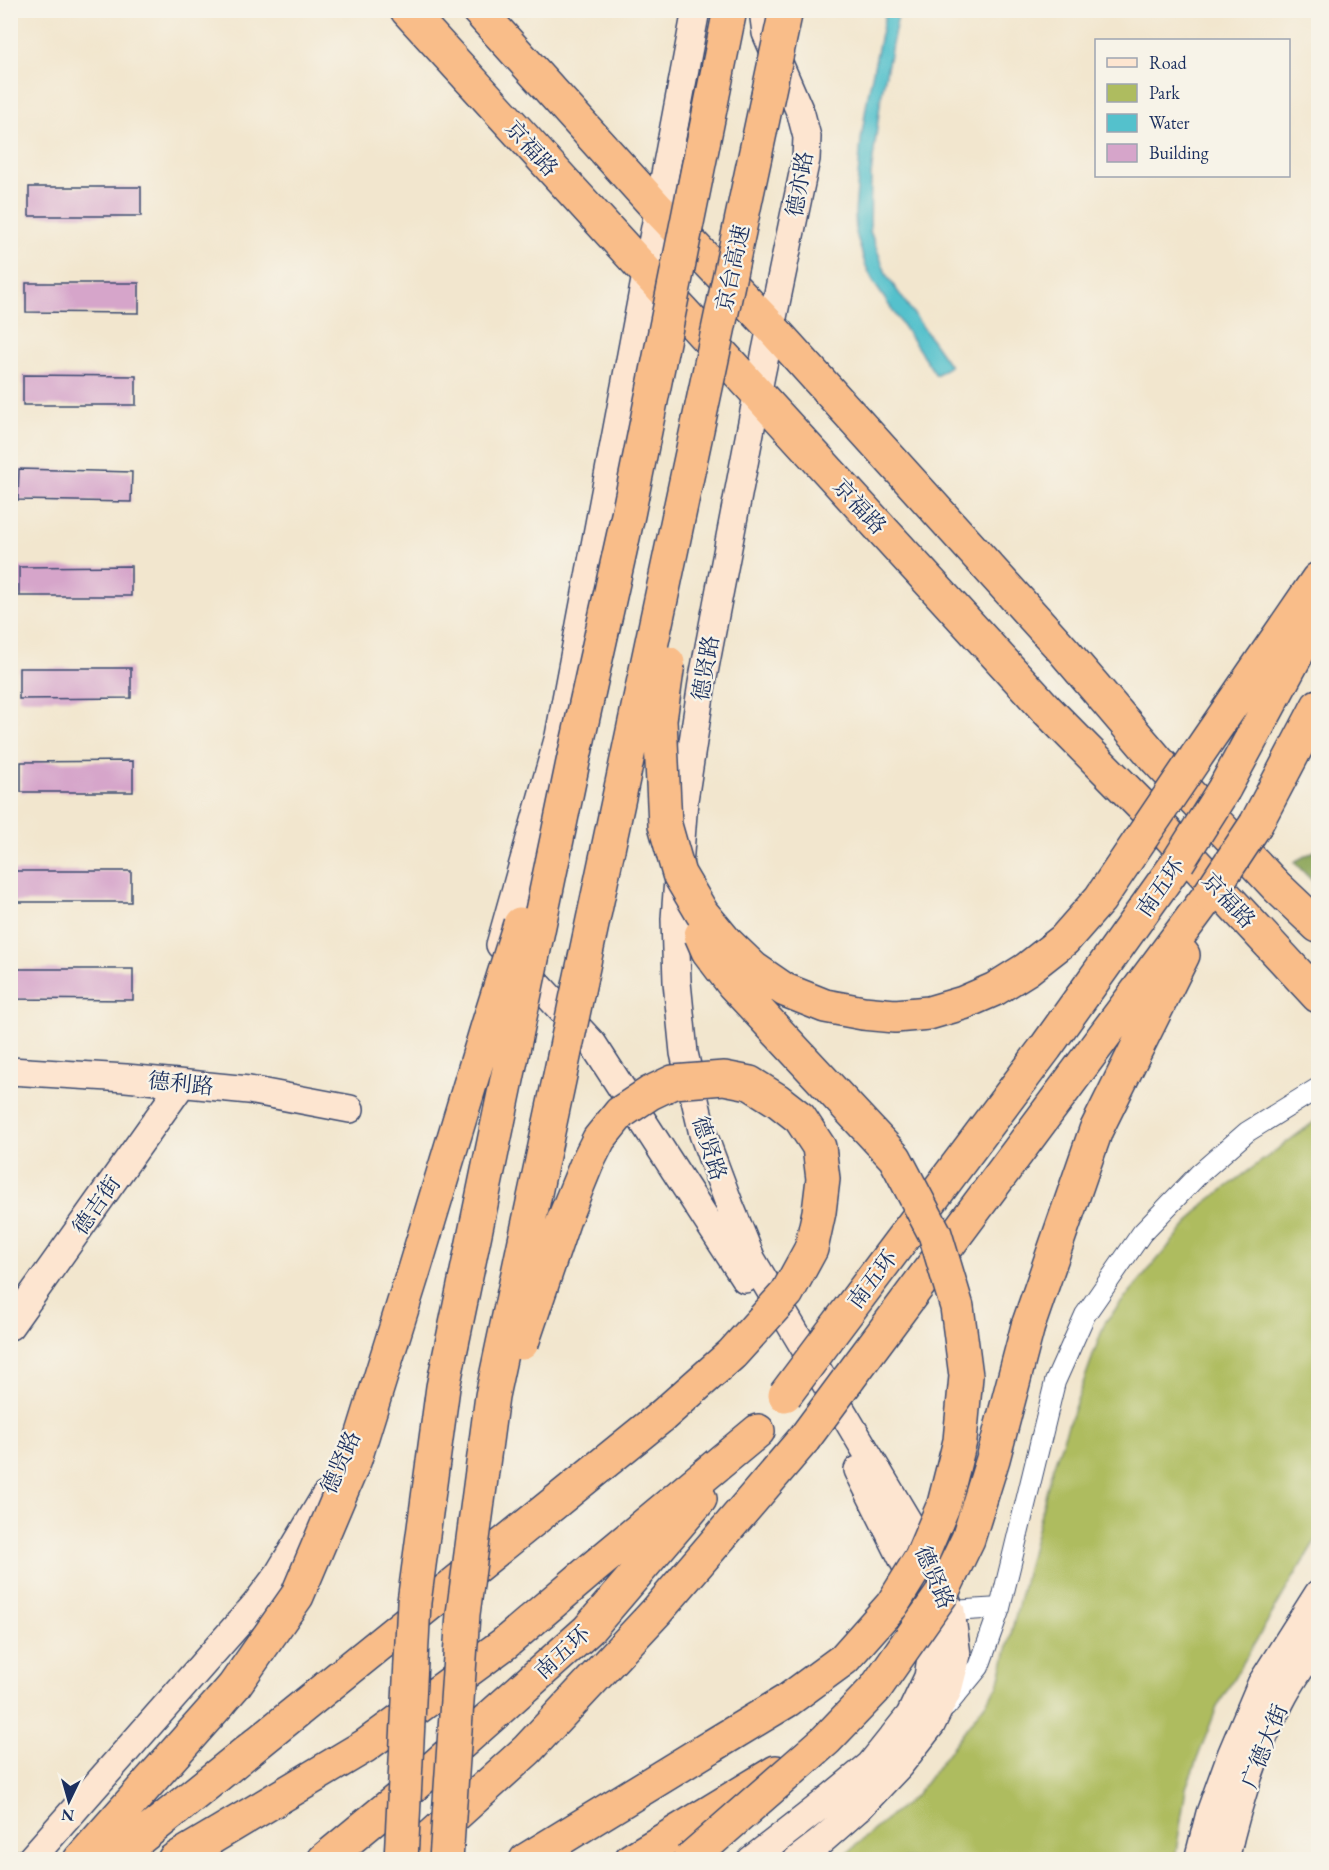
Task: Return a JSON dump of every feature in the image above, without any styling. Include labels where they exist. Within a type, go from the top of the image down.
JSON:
[{"type":"highway","name":"京福路","points":[[407,10],[1046,709],[1141,805],[1318,996]]},
{"type":"highway","name":"京福路","points":[[478,10],[658,209],[771,327],[1064,651],[1156,760],[1276,887],[1318,926]]},
{"type":"highway","points":[[402,1860],[414,1602],[443,1387],[573,762],[628,515],[730,10]]},
{"type":"highway","name":"京台高速","points":[[463,1614],[492,1396],[786,10]]},
{"type":"highway","points":[[525,1860],[788,1700],[844,1659],[892,1605],[921,1558],[944,1504],[960,1441],[966,1376],[957,1307],[935,1234],[895,1158],[733,984],[708,951],[692,917],[665,825],[660,720],[704,400]]},
{"type":"highway","points":[[679,874],[702,913],[726,942],[753,968],[785,990],[825,1006],[895,1016],[929,1013],[963,1003],[995,989],[1027,969],[1064,940],[1100,899],[1318,579]]},
{"type":"highway","name":"南五环","points":[[324,1860],[404,1794],[588,1630],[758,1431],[1046,1047],[1178,862],[1224,789],[1318,615]]},
{"type":"highway","name":"南五环","points":[[402,1860],[431,1838],[527,1750],[656,1612],[804,1439],[1209,895],[1256,824],[1318,706]]},
{"type":"highway","points":[[80,1860],[234,1686],[297,1596],[355,1459],[488,1025],[573,762]]},
{"type":"highway","points":[[689,1860],[819,1747],[875,1689],[941,1595],[968,1539],[993,1460],[1028,1326],[1096,1130],[1186,948],[1209,895]]},
{"type":"highway","points":[[112,1860],[662,1416],[732,1354],[787,1293],[812,1250],[823,1179],[819,1147],[800,1118],[750,1083],[724,1078],[673,1082],[650,1093],[620,1113],[598,1139],[564,1219],[524,1334],[463,1614],[446,1860]]},
{"type":"highway","points":[[180,1855],[364,1746],[504,1644],[758,1431]]},
{"type":"highway","points":[[632,1860],[819,1747]]},
{"type":"street","points":[[658,209],[696,10]]},
{"type":"street","name":"德亦路","points":[[763,10],[766,33],[801,114],[807,137],[806,159],[771,327]]},
{"type":"street","name":"德贤路","points":[[30,1860],[255,1605],[279,1573],[324,1499],[355,1429],[434,1183],[559,736],[658,209]]},
{"type":"street","name":"德贤路","points":[[771,327],[702,683],[684,800],[675,919],[677,982],[684,1053],[704,1134],[752,1260],[916,1534],[951,1611],[957,1655],[948,1690],[931,1725],[899,1766],[860,1807],[797,1860]]},
{"type":"street","name":"德贤路","points":[[501,944],[593,1044],[729,1251],[866,1483],[921,1596],[933,1645],[928,1677],[910,1715],[870,1765],[751,1860]]},
{"type":"street","name":"德利路","points":[[10,1071],[126,1078],[249,1090],[350,1109]]},
{"type":"street","name":"德吉街","points":[[10,1326],[182,1083]]},
{"type":"street","points":[[931,1725],[979,1667],[1000,1608],[1055,1382],[1085,1315],[1142,1233],[1200,1173],[1247,1132],[1318,1088]]},
{"type":"street","points":[[1198,1860],[1210,1813],[1261,1684],[1318,1594]]},
{"type":"street","points":[[951,1611],[1000,1608]]},
{"type":"street","name":"广德大街","points":[[1225,1860],[1256,1758],[1284,1696],[1318,1641]]},
{"type":"green space","points":[[1318,849],[1318,887],[1294,862]]},
{"type":"green space","points":[[1318,1119],[1318,1536],[1217,1707],[1186,1788],[1175,1859],[839,1859],[917,1794],[998,1686],[1051,1473],[1105,1322],[1204,1204]]},
{"type":"water","points":[[886,11],[899,11],[881,97],[871,175],[870,231],[887,276],[950,366],[936,375],[874,283],[865,264],[856,233],[855,213],[861,140]]},
{"type":"building","points":[[29,187],[141,187],[141,216],[29,216]]},
{"type":"building","points":[[26,283],[139,283],[139,313],[26,312]]},
{"type":"building","points":[[23,375],[136,376],[136,405],[23,405]]},
{"type":"building","points":[[19,469],[132,472],[131,502],[18,500]]},
{"type":"building","points":[[131,566],[131,596],[19,596],[19,567]]},
{"type":"building","points":[[19,668],[131,668],[131,698],[19,699]]},
{"type":"building","points":[[133,761],[133,792],[21,792],[21,762]]},
{"type":"building","points":[[10,871],[131,871],[131,902],[10,902]]},
{"type":"building","points":[[10,969],[133,969],[133,1000],[10,999]]}]
